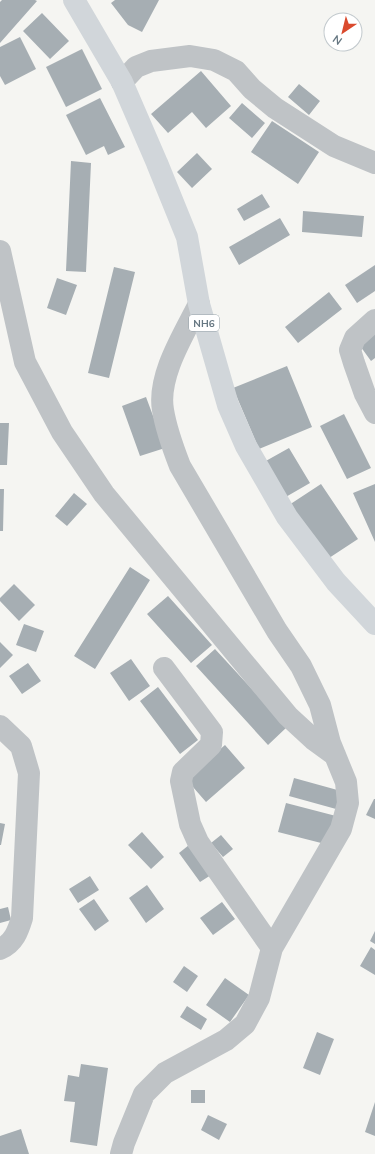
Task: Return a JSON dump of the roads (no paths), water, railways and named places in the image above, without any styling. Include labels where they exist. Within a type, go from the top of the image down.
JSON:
[{"type":"highway","name":"NH6","points":[[74,0],[122,82],[188,237],[199,304],[228,405],[246,446],[287,517],[336,582],[375,624]]},
{"type":"street","points":[[122,82],[136,67],[151,61],[190,56],[214,60],[236,71],[252,89],[275,108],[334,146],[375,163]]},
{"type":"street","points":[[0,251],[25,362],[62,432],[104,494],[288,716],[313,739],[335,755]]},
{"type":"street","points":[[121,1154],[144,1094],[165,1073],[226,1040],[246,1024],[259,998],[272,948],[341,829],[348,803],[346,782],[330,743],[320,705],[301,666],[277,631],[233,558],[180,466],[170,439],[163,409],[164,383],[172,359],[199,304]]},
{"type":"street","points":[[375,320],[355,338],[350,350],[365,394],[375,413]]},
{"type":"street","points":[[164,668],[212,732],[211,746],[183,772],[181,781],[190,824],[198,842],[272,948]]},
{"type":"street","points":[[0,726],[21,746],[29,773],[22,918],[16,935],[6,946],[0,949]]}]
